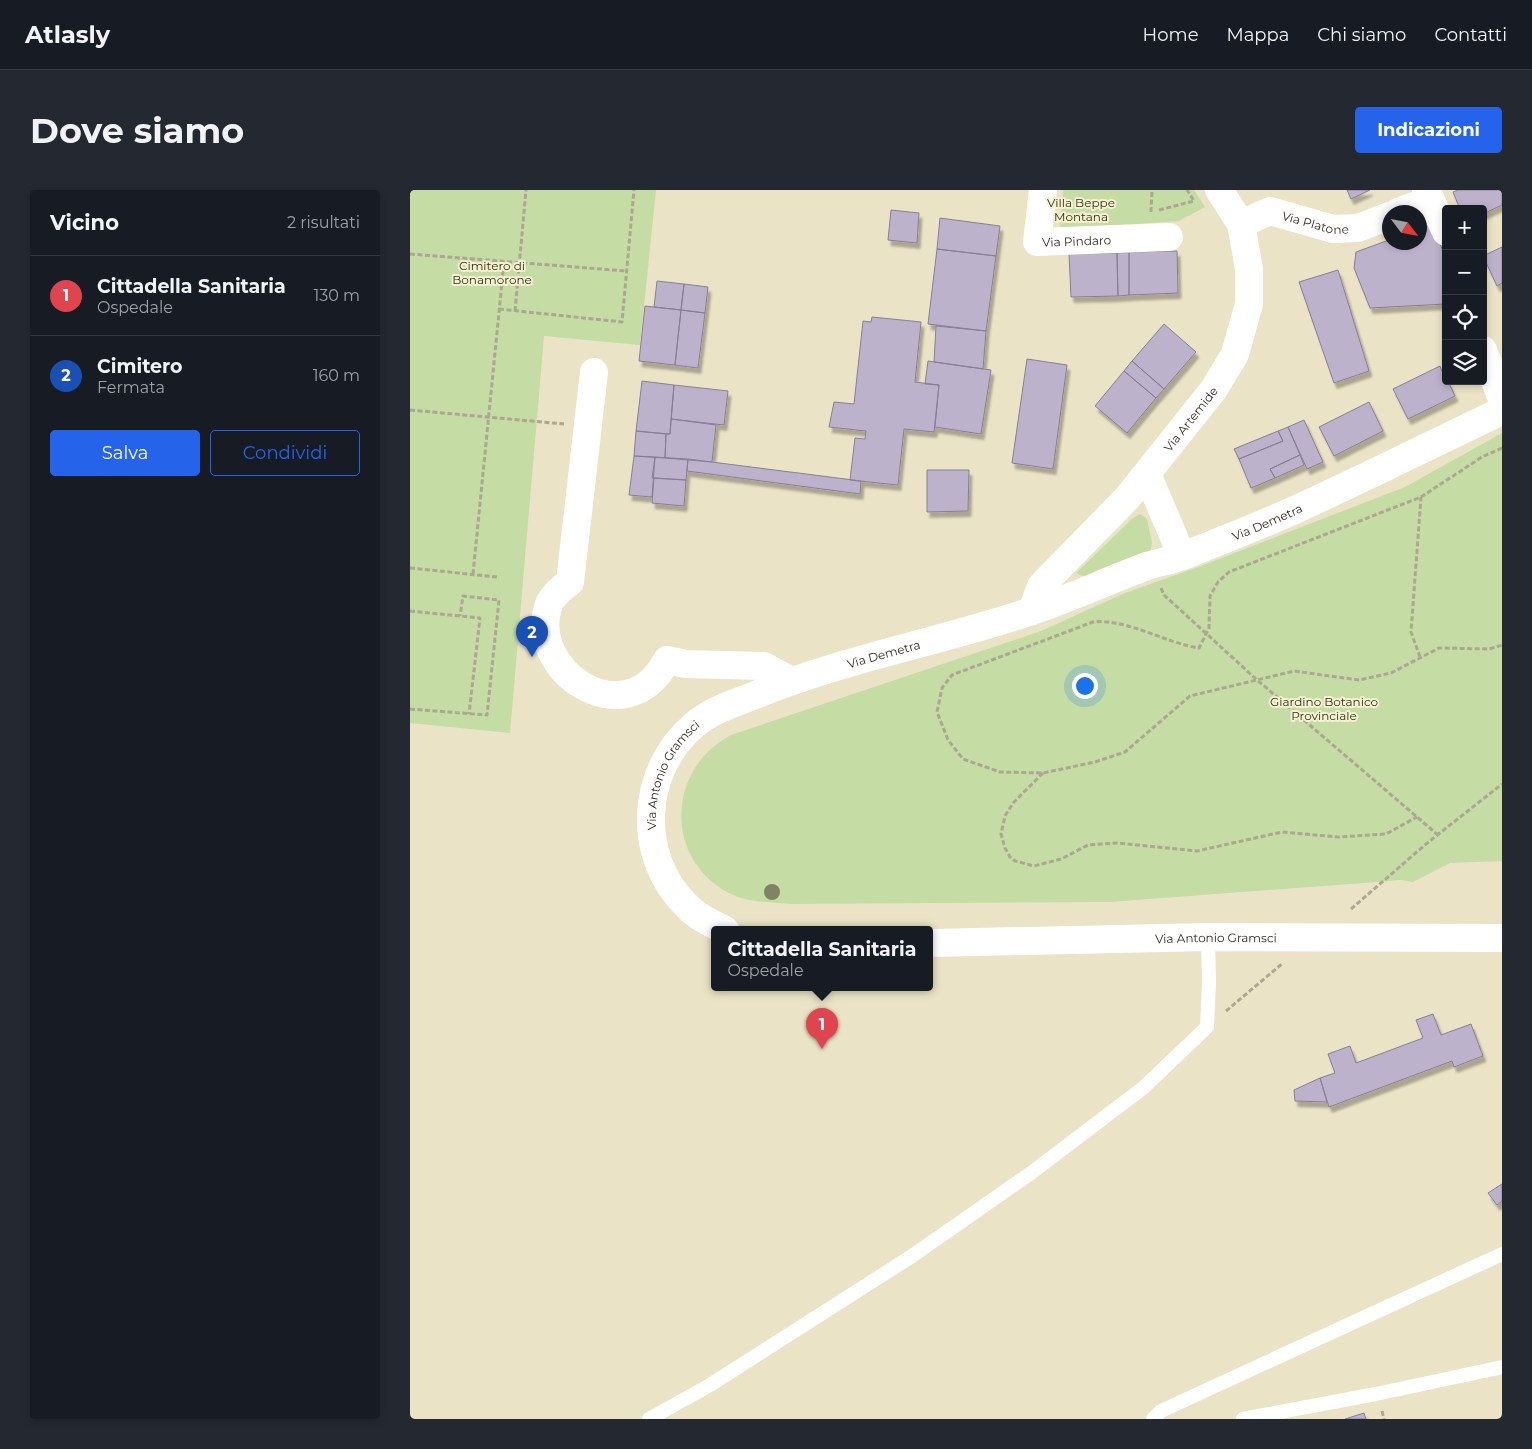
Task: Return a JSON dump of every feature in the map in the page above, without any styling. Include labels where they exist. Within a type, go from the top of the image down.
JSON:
[{"type":"street","name":"Via Pindaro","points":[[1044,190],[1037,242],[1169,237]]},
{"type":"street","name":"Via Artemide","points":[[1032,611],[1041,586],[1128,497],[1214,389],[1235,354],[1249,304],[1249,269],[1241,224],[1206,195]]},
{"type":"street","points":[[1410,205],[1428,195],[1442,224]]},
{"type":"street","name":"Via Platone","points":[[1241,224],[1270,211],[1333,230],[1358,228],[1382,219]]},
{"type":"street","points":[[1487,360],[1502,399]]},
{"type":"street","points":[[594,372],[570,582],[558,592],[550,603],[546,634],[558,660],[575,681],[602,695],[621,695],[648,685],[659,675],[668,660],[686,664],[764,666],[790,680]]},
{"type":"street","name":"Via Demetra","points":[[790,680],[1032,611],[1150,565],[1182,556],[1298,509],[1502,411]]},
{"type":"street","points":[[1147,474],[1182,556]]},
{"type":"street","name":"Via Antonio Gramsci","points":[[718,926],[687,907],[662,872],[651,836],[651,801],[657,778],[678,740],[694,725],[713,712],[790,680]]},
{"type":"street","name":"Via Antonio Gramsci","points":[[933,943],[1208,937],[1502,938]]},
{"type":"lane","points":[[649,1419],[710,1386],[912,1256],[1031,1173],[1143,1088],[1206,1027],[1209,982],[1208,937]]},
{"type":"lane","points":[[1153,1419],[1161,1411],[1502,1254]]},
{"type":"lane","points":[[1243,1419],[1262,1417],[1502,1367]]},
{"type":"path","points":[[515,311],[526,190]]},
{"type":"path","points":[[499,309],[622,322],[634,190]]},
{"type":"path","points":[[1151,213],[1152,190]]},
{"type":"path","points":[[1187,190],[1206,195]]},
{"type":"path","points":[[410,254],[626,271]]},
{"type":"path","points":[[473,574],[504,262]]},
{"type":"path","points":[[410,410],[589,426]]},
{"type":"path","points":[[1502,448],[1482,457],[1421,497],[1229,572],[1218,582],[1210,596],[1211,614],[1207,634],[1199,648],[1112,622],[1093,622],[952,676],[942,688],[937,712],[948,740],[963,759],[1000,772],[1042,772],[1095,762],[1125,752],[1190,696],[1294,671],[1359,680],[1391,673],[1439,648],[1490,649],[1502,645]]},
{"type":"path","points":[[1420,657],[1411,632],[1421,497]]},
{"type":"path","points":[[1150,565],[1164,595],[1256,679],[1438,835]]},
{"type":"path","points":[[410,568],[497,577]]},
{"type":"path","points":[[410,709],[487,715],[499,600],[463,596],[460,616]]},
{"type":"path","points":[[410,611],[480,618],[469,714]]},
{"type":"path","points":[[1042,772],[1013,803],[1005,816],[1001,834],[1010,857],[1015,861],[1034,866],[1061,859],[1088,845],[1117,844],[1197,852],[1282,832],[1338,837],[1386,834],[1417,817]]},
{"type":"path","points":[[1351,909],[1438,835],[1502,784]]},
{"type":"path","points":[[1206,1027],[1284,962]]},
{"type":"green space","name":"Cimitero di Bonamorone","points":[[410,190],[656,190],[640,345],[544,336],[510,733],[410,723]]},
{"type":"green space","name":"Villa Beppe Montana","points":[[1063,190],[1194,190],[1205,207],[1179,221],[1060,229]]},
{"type":"green space","name":"Giardino Botanico Provinciale","points":[[1502,433],[1502,861],[1450,863],[1413,882],[1401,880],[1109,902],[790,904],[750,900],[735,896],[706,876],[692,857],[684,835],[681,812],[685,790],[695,768],[710,750],[731,735],[1041,631],[1125,593],[1201,566],[1405,487]]},
{"type":"green space","points":[[1140,514],[1147,519],[1152,543],[1150,554],[1084,577],[1076,573],[1132,519]]},
{"type":"building","points":[[1347,190],[1370,190],[1351,199]]},
{"type":"building","points":[[1458,190],[1502,190],[1502,205],[1487,212],[1487,205],[1458,205],[1453,192]]},
{"type":"building","points":[[891,210],[919,213],[917,243],[888,240]]},
{"type":"building","points":[[940,218],[1000,226],[996,256],[937,249]]},
{"type":"building","points":[[1431,225],[1442,248],[1442,304],[1370,308],[1354,268],[1356,252],[1382,243],[1382,250],[1427,250],[1427,226]]},
{"type":"building","points":[[1502,247],[1502,283],[1497,286],[1487,265],[1487,254]]},
{"type":"building","points":[[937,249],[996,256],[986,331],[928,324]]},
{"type":"building","points":[[1177,251],[1178,293],[1129,295],[1129,252]]},
{"type":"building","points":[[1129,252],[1129,295],[1118,296],[1117,253]]},
{"type":"building","points":[[1117,253],[1118,296],[1071,297],[1069,254]]},
{"type":"building","points":[[1338,270],[1369,371],[1334,383],[1299,282]]},
{"type":"building","points":[[657,281],[684,284],[681,310],[654,307]]},
{"type":"building","points":[[684,284],[708,287],[705,313],[681,310]]},
{"type":"building","points":[[645,306],[681,310],[675,365],[639,361]]},
{"type":"building","points":[[681,310],[705,313],[698,368],[675,365]]},
{"type":"building","points":[[872,317],[921,322],[915,382],[939,385],[934,432],[904,429],[898,485],[850,480],[855,438],[865,439],[866,431],[829,427],[834,402],[854,404],[863,321],[871,322]]},
{"type":"building","points":[[1164,324],[1196,352],[1164,389],[1132,361]]},
{"type":"building","points":[[936,326],[986,331],[983,369],[934,362]]},
{"type":"building","points":[[1027,359],[1067,365],[1053,469],[1012,463]]},
{"type":"building","points":[[928,361],[991,370],[981,434],[935,427],[939,385],[925,384]]},
{"type":"building","points":[[1132,361],[1164,389],[1156,398],[1124,371]]},
{"type":"building","points":[[1440,366],[1442,385],[1450,385],[1455,396],[1408,419],[1393,389]]},
{"type":"building","points":[[1124,371],[1156,398],[1127,433],[1095,406]]},
{"type":"building","points":[[642,381],[674,385],[670,434],[636,431]]},
{"type":"building","points":[[674,385],[728,391],[724,425],[671,419]]},
{"type":"building","points":[[1369,402],[1383,431],[1334,456],[1319,427]]},
{"type":"building","points":[[671,419],[716,425],[712,462],[665,458],[666,434],[670,434]]},
{"type":"building","points":[[1304,420],[1323,462],[1307,469],[1288,427]]},
{"type":"building","points":[[1288,427],[1300,455],[1270,469],[1275,478],[1251,488],[1239,459],[1283,441],[1278,431]]},
{"type":"building","points":[[636,431],[666,434],[665,458],[634,456]]},
{"type":"building","points":[[1278,431],[1283,441],[1239,459],[1234,449]]},
{"type":"building","points":[[1300,455],[1304,465],[1275,478],[1270,469]]},
{"type":"building","points":[[634,456],[655,457],[652,497],[629,495]]},
{"type":"building","points":[[655,457],[688,459],[686,480],[652,478]]},
{"type":"building","points":[[688,459],[861,481],[860,494],[687,471]]},
{"type":"building","points":[[927,470],[969,470],[968,511],[927,512]]},
{"type":"building","points":[[654,478],[686,480],[684,506],[652,503]]},
{"type":"building","points":[[1433,1014],[1441,1035],[1471,1024],[1483,1056],[1454,1067],[1452,1061],[1329,1107],[1320,1078],[1335,1073],[1328,1054],[1350,1046],[1356,1063],[1423,1038],[1416,1020]]},
{"type":"building","points":[[1320,1078],[1327,1102],[1295,1101],[1294,1090]]},
{"type":"building","points":[[1502,1184],[1502,1201],[1497,1205],[1488,1193]]},
{"type":"building","points":[[1364,1413],[1366,1419],[1345,1419]]},
{"type":"place","name":"Cimitero","points":[[532,657]]},
{"type":"place","name":"Cittadella Sanitaria","points":[[822,1049]]}]
